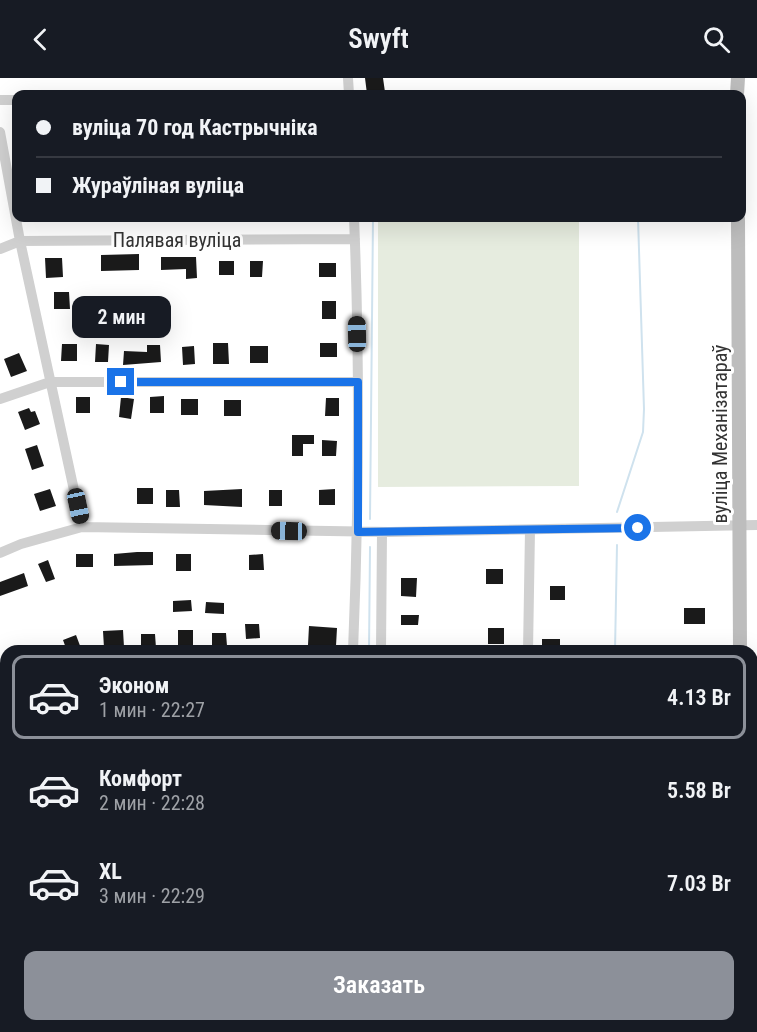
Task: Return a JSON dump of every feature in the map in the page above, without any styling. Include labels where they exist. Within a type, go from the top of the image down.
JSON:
[{"type":"street","points":[[0,132],[12,197]]},
{"type":"street","points":[[17,222],[82,527]]},
{"type":"street","points":[[353,645],[358,532],[358,382],[354,222]]},
{"type":"street","name":"вуліца Механізатараў","points":[[738,222],[740,645]]},
{"type":"street","name":"Палявая вуліца","points":[[0,249],[20,241],[355,239]]},
{"type":"street","points":[[0,399],[50,382],[358,382]]},
{"type":"street","points":[[0,553],[21,544],[82,527],[382,532],[757,525]]},
{"type":"street","points":[[528,645],[530,530]]},
{"type":"street","points":[[381,645],[382,532]]},
{"type":"shaded area","points":[[378,222],[579,222],[579,486],[378,487]]},
{"type":"building","points":[[365,78],[383,78],[385,90],[366,90]]},
{"type":"building","points":[[139,254],[139,270],[101,271],[101,255]]},
{"type":"building","points":[[161,257],[196,257],[197,278],[186,279],[186,269],[161,270]]},
{"type":"building","points":[[45,258],[62,258],[63,277],[46,278]]},
{"type":"building","points":[[219,261],[234,261],[234,275],[219,275]]},
{"type":"building","points":[[250,261],[263,261],[262,277],[250,277]]},
{"type":"building","points":[[319,263],[336,263],[336,277],[319,277]]},
{"type":"building","points":[[54,292],[69,292],[70,309],[54,309]]},
{"type":"building","points":[[322,301],[336,301],[336,319],[322,319]]},
{"type":"building","points":[[213,343],[228,343],[229,364],[213,364]]},
{"type":"building","points":[[320,343],[337,343],[337,357],[320,357]]},
{"type":"building","points":[[62,344],[77,344],[77,361],[61,361]]},
{"type":"building","points":[[96,344],[109,345],[108,362],[95,362]]},
{"type":"building","points":[[147,345],[160,345],[161,362],[123,365],[124,351],[147,352]]},
{"type":"building","points":[[194,346],[195,364],[183,365],[182,347]]},
{"type":"building","points":[[250,346],[268,346],[268,363],[250,363]]},
{"type":"building","points":[[19,353],[27,371],[11,377],[4,359]]},
{"type":"building","points":[[164,396],[164,413],[150,413],[150,397]]},
{"type":"building","points":[[76,397],[90,397],[90,413],[76,413]]},
{"type":"building","points":[[121,397],[134,399],[131,419],[119,417]]},
{"type":"building","points":[[326,398],[339,398],[339,416],[325,416]]},
{"type":"building","points":[[181,399],[198,399],[198,415],[181,415]]},
{"type":"building","points":[[224,400],[241,400],[241,416],[224,416]]},
{"type":"building","points":[[29,408],[31,412],[35,411],[40,424],[25,430],[18,412]]},
{"type":"building","points":[[292,435],[314,435],[314,444],[303,444],[303,456],[292,456]]},
{"type":"building","points":[[322,440],[337,441],[336,456],[322,456]]},
{"type":"building","points":[[37,445],[44,466],[32,470],[25,449]]},
{"type":"building","points":[[137,488],[153,488],[153,504],[137,504]]},
{"type":"building","points":[[50,489],[56,506],[40,511],[34,494]]},
{"type":"building","points":[[242,489],[242,507],[204,505],[204,491]]},
{"type":"building","points":[[335,489],[335,505],[319,505],[319,490]]},
{"type":"building","points":[[166,490],[179,490],[180,507],[166,507]]},
{"type":"building","points":[[269,490],[282,490],[282,506],[269,506]]},
{"type":"building","points":[[153,552],[153,565],[114,566],[114,554]]},
{"type":"building","points":[[76,554],[93,554],[93,567],[76,567]]},
{"type":"building","points":[[176,554],[191,554],[191,571],[176,571]]},
{"type":"building","points":[[263,554],[264,570],[249,570],[249,555]]},
{"type":"building","points":[[48,560],[55,579],[46,582],[38,564]]},
{"type":"building","points":[[486,569],[503,569],[503,584],[486,584]]},
{"type":"building","points":[[24,573],[28,586],[0,596],[0,582]]},
{"type":"building","points":[[401,578],[417,578],[416,597],[401,596]]},
{"type":"building","points":[[550,586],[565,586],[565,600],[550,600]]},
{"type":"building","points":[[191,600],[192,611],[173,612],[173,601]]},
{"type":"building","points":[[206,602],[224,603],[224,614],[205,613]]},
{"type":"building","points":[[684,608],[705,608],[705,624],[684,624]]},
{"type":"building","points":[[401,615],[419,615],[418,625],[401,625]]},
{"type":"building","points":[[245,624],[259,624],[260,638],[246,639]]},
{"type":"building","points":[[309,626],[337,628],[336,645],[308,645]]},
{"type":"building","points":[[488,628],[504,628],[504,644],[488,644]]},
{"type":"building","points":[[123,630],[124,645],[104,645],[103,631]]},
{"type":"building","points":[[178,630],[193,630],[193,645],[178,645]]},
{"type":"building","points":[[212,633],[226,633],[227,645],[212,645]]},
{"type":"building","points":[[141,634],[155,634],[156,645],[141,645]]},
{"type":"building","points":[[76,635],[80,645],[65,645],[63,640]]},
{"type":"building","points":[[542,639],[560,639],[560,645],[542,645]]},
{"type":"waterway","points":[[370,519],[373,222]]},
{"type":"waterway","points":[[617,512],[643,432],[638,222]]},
{"type":"waterway","points":[[615,645],[617,545]]},
{"type":"waterway","points":[[369,645],[370,547]]},
{"type":"route","points":[[121,382],[358,382],[358,532],[638,528]]}]
